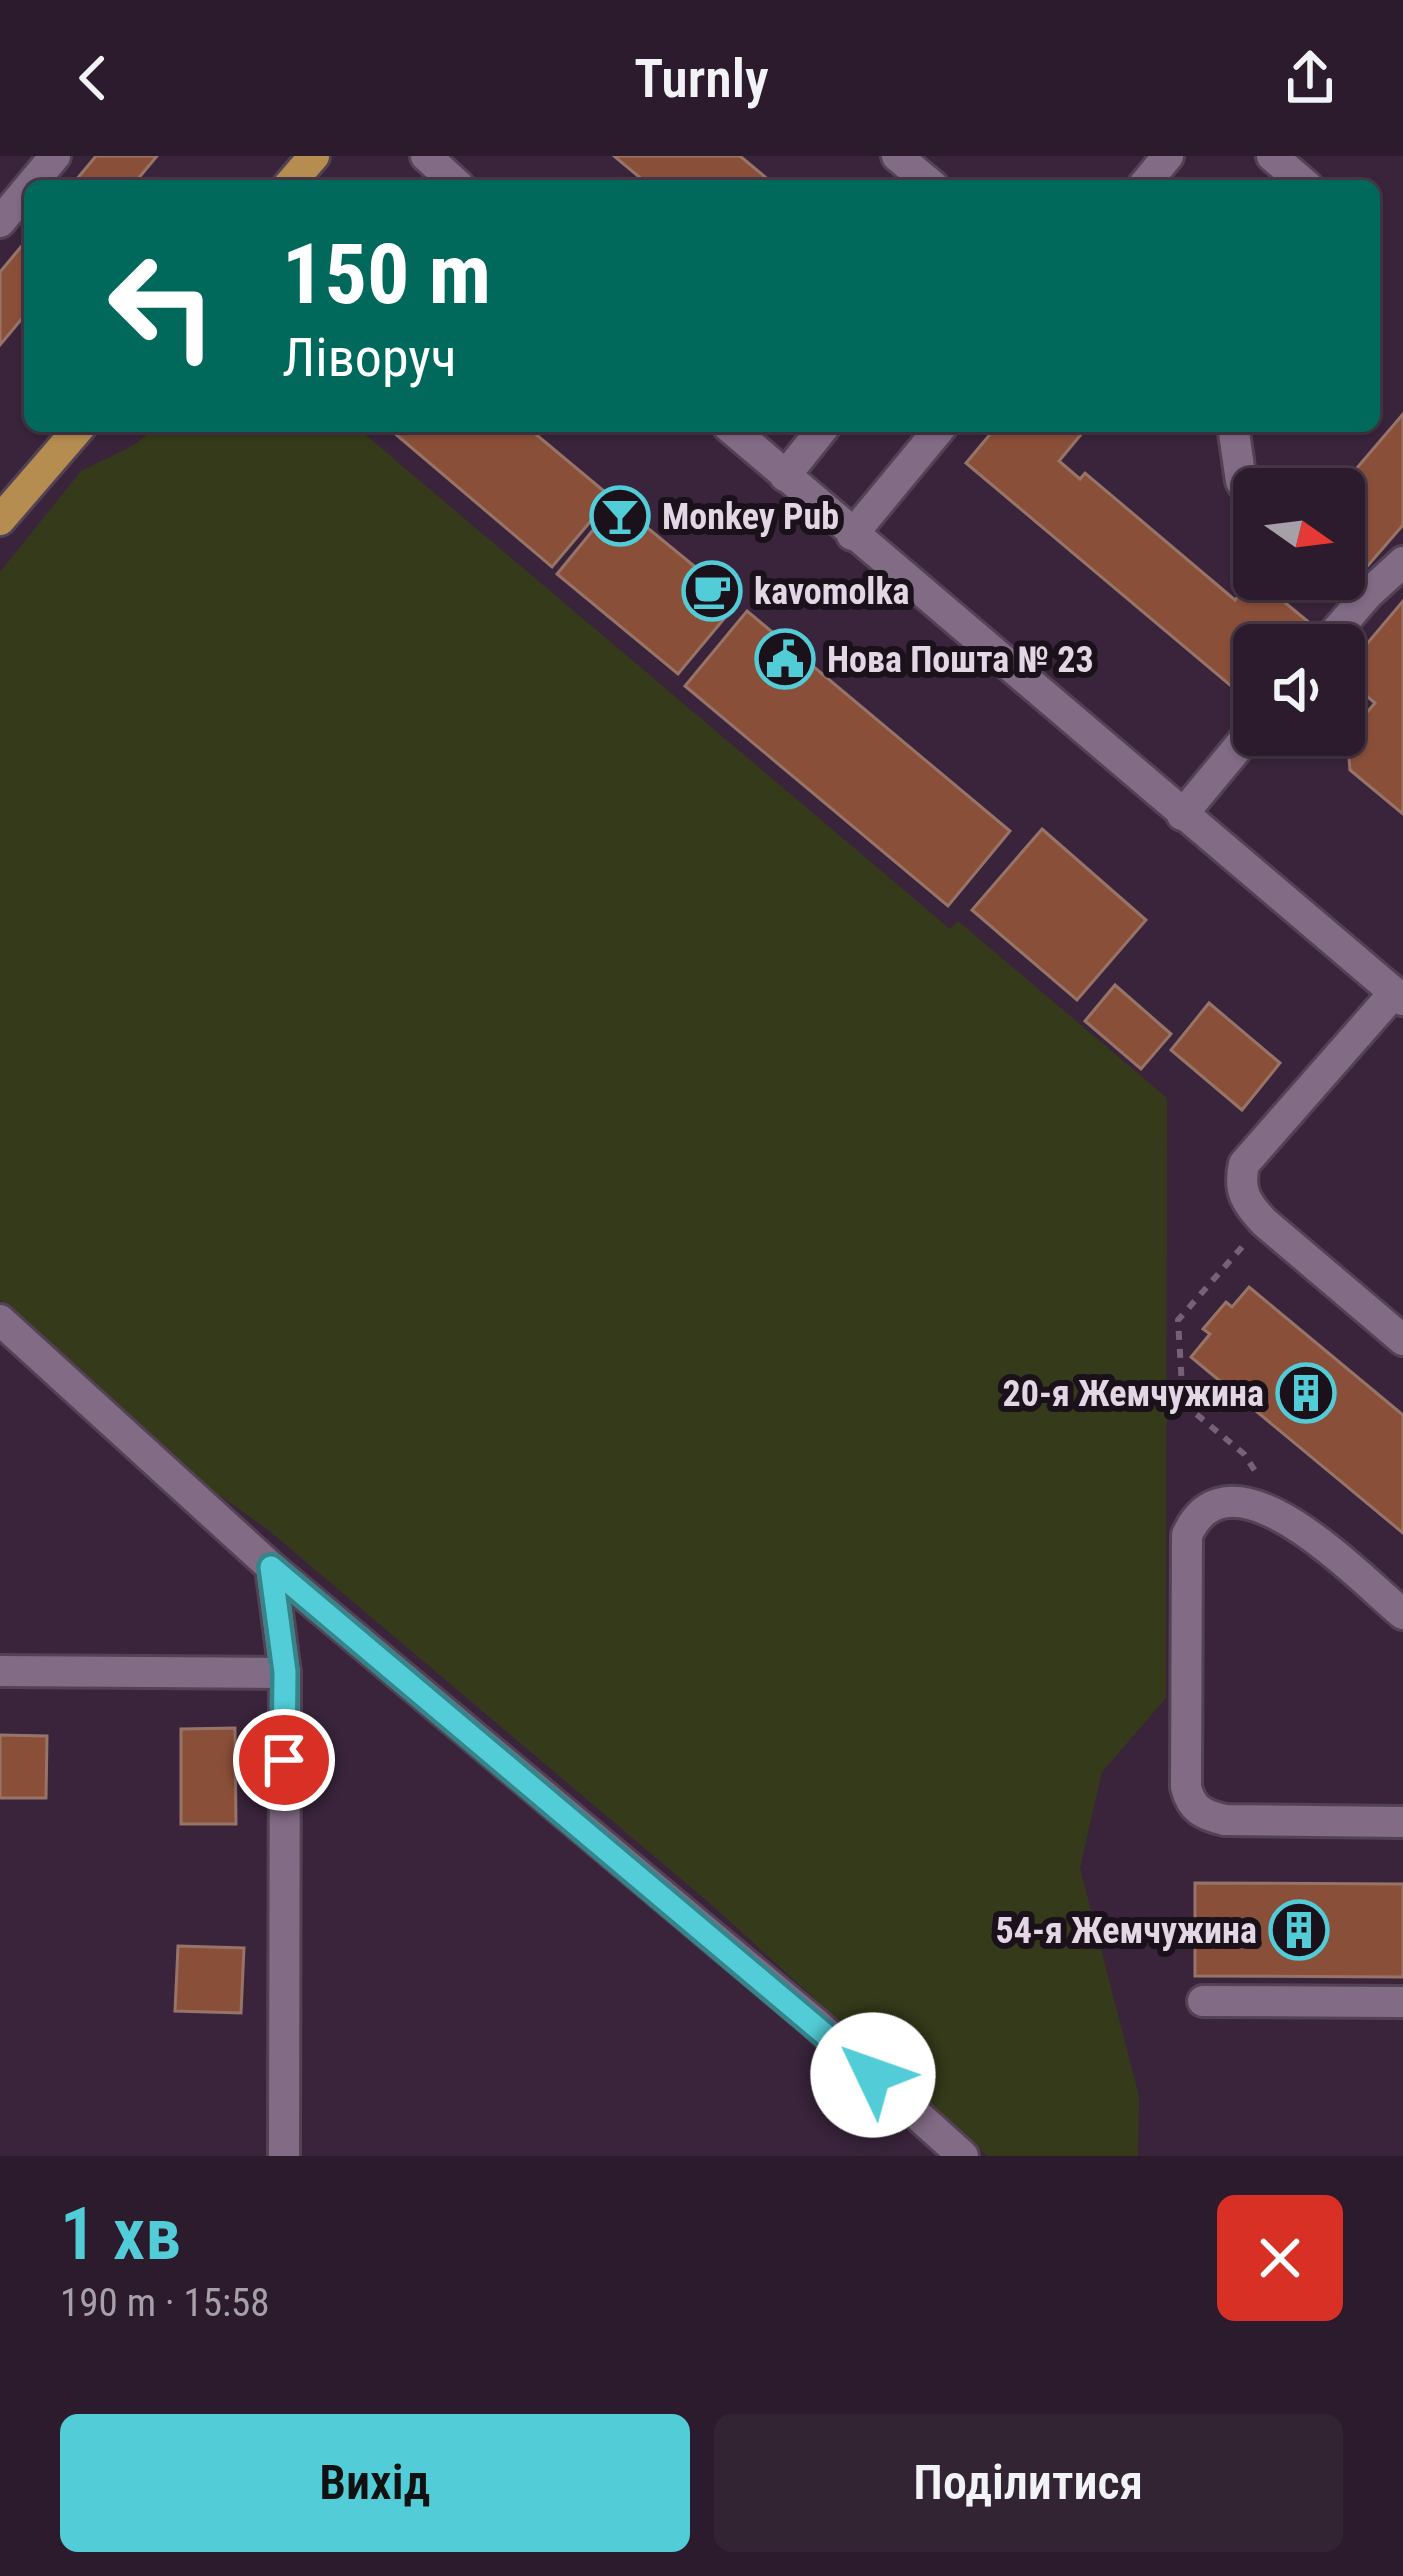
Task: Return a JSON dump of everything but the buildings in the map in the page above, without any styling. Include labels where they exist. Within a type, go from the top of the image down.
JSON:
[{"type":"main road","points":[[293,180],[314,156]]},
{"type":"main road","points":[[0,520],[76,432]]},
{"type":"street","points":[[35,180],[55,156]]},
{"type":"street","points":[[426,156],[452,180]]},
{"type":"street","points":[[897,156],[926,180]]},
{"type":"street","points":[[1148,180],[1168,156]]},
{"type":"street","points":[[1272,156],[1300,180]]},
{"type":"street","points":[[0,222],[24,193]]},
{"type":"street","points":[[735,432],[1399,996],[1244,1164],[1240,1180],[1245,1201],[1264,1222],[1403,1340]]},
{"type":"street","points":[[784,476],[820,432]]},
{"type":"street","points":[[852,535],[937,432]]},
{"type":"street","points":[[1234,432],[1239,468]]},
{"type":"street","points":[[1365,581],[1403,562]]},
{"type":"street","points":[[1181,815],[1233,753]]},
{"type":"street","points":[[0,1320],[271,1567],[814,2022],[963,2156]]},
{"type":"street","points":[[1403,1614],[1283,1516],[1256,1504],[1223,1502],[1200,1512],[1187,1535],[1189,1802],[1225,1820],[1403,1822]]},
{"type":"street","points":[[271,1567],[285,1672],[284,2156]]},
{"type":"street","points":[[0,1671],[285,1672]]},
{"type":"street","points":[[1203,2002],[1403,2002]]},
{"type":"path","points":[[1264,1222],[1178,1320],[1179,1341],[1184,1403],[1244,1454],[1283,1516]]},
{"type":"green space","points":[[150,432],[362,432],[950,929],[958,921],[1167,1098],[1166,1698],[1102,1772],[1080,1868],[1139,2096],[1138,2156],[987,2156],[713,1906],[267,1529],[189,1474],[0,1300],[0,572],[81,471]]},
{"type":"place","name":"Monkey Pub","points":[[620,516]]},
{"type":"place","name":"kavomolka","points":[[712,591]]},
{"type":"place","name":"Нова Пошта № 23","points":[[785,659]]},
{"type":"place","name":"20-я Жемчужина","points":[[1306,1393]]},
{"type":"place","name":"54-я Жемчужина","points":[[1299,1930]]},
{"type":"route","points":[[284,1760],[285,1672],[271,1567],[873,2075]]}]
